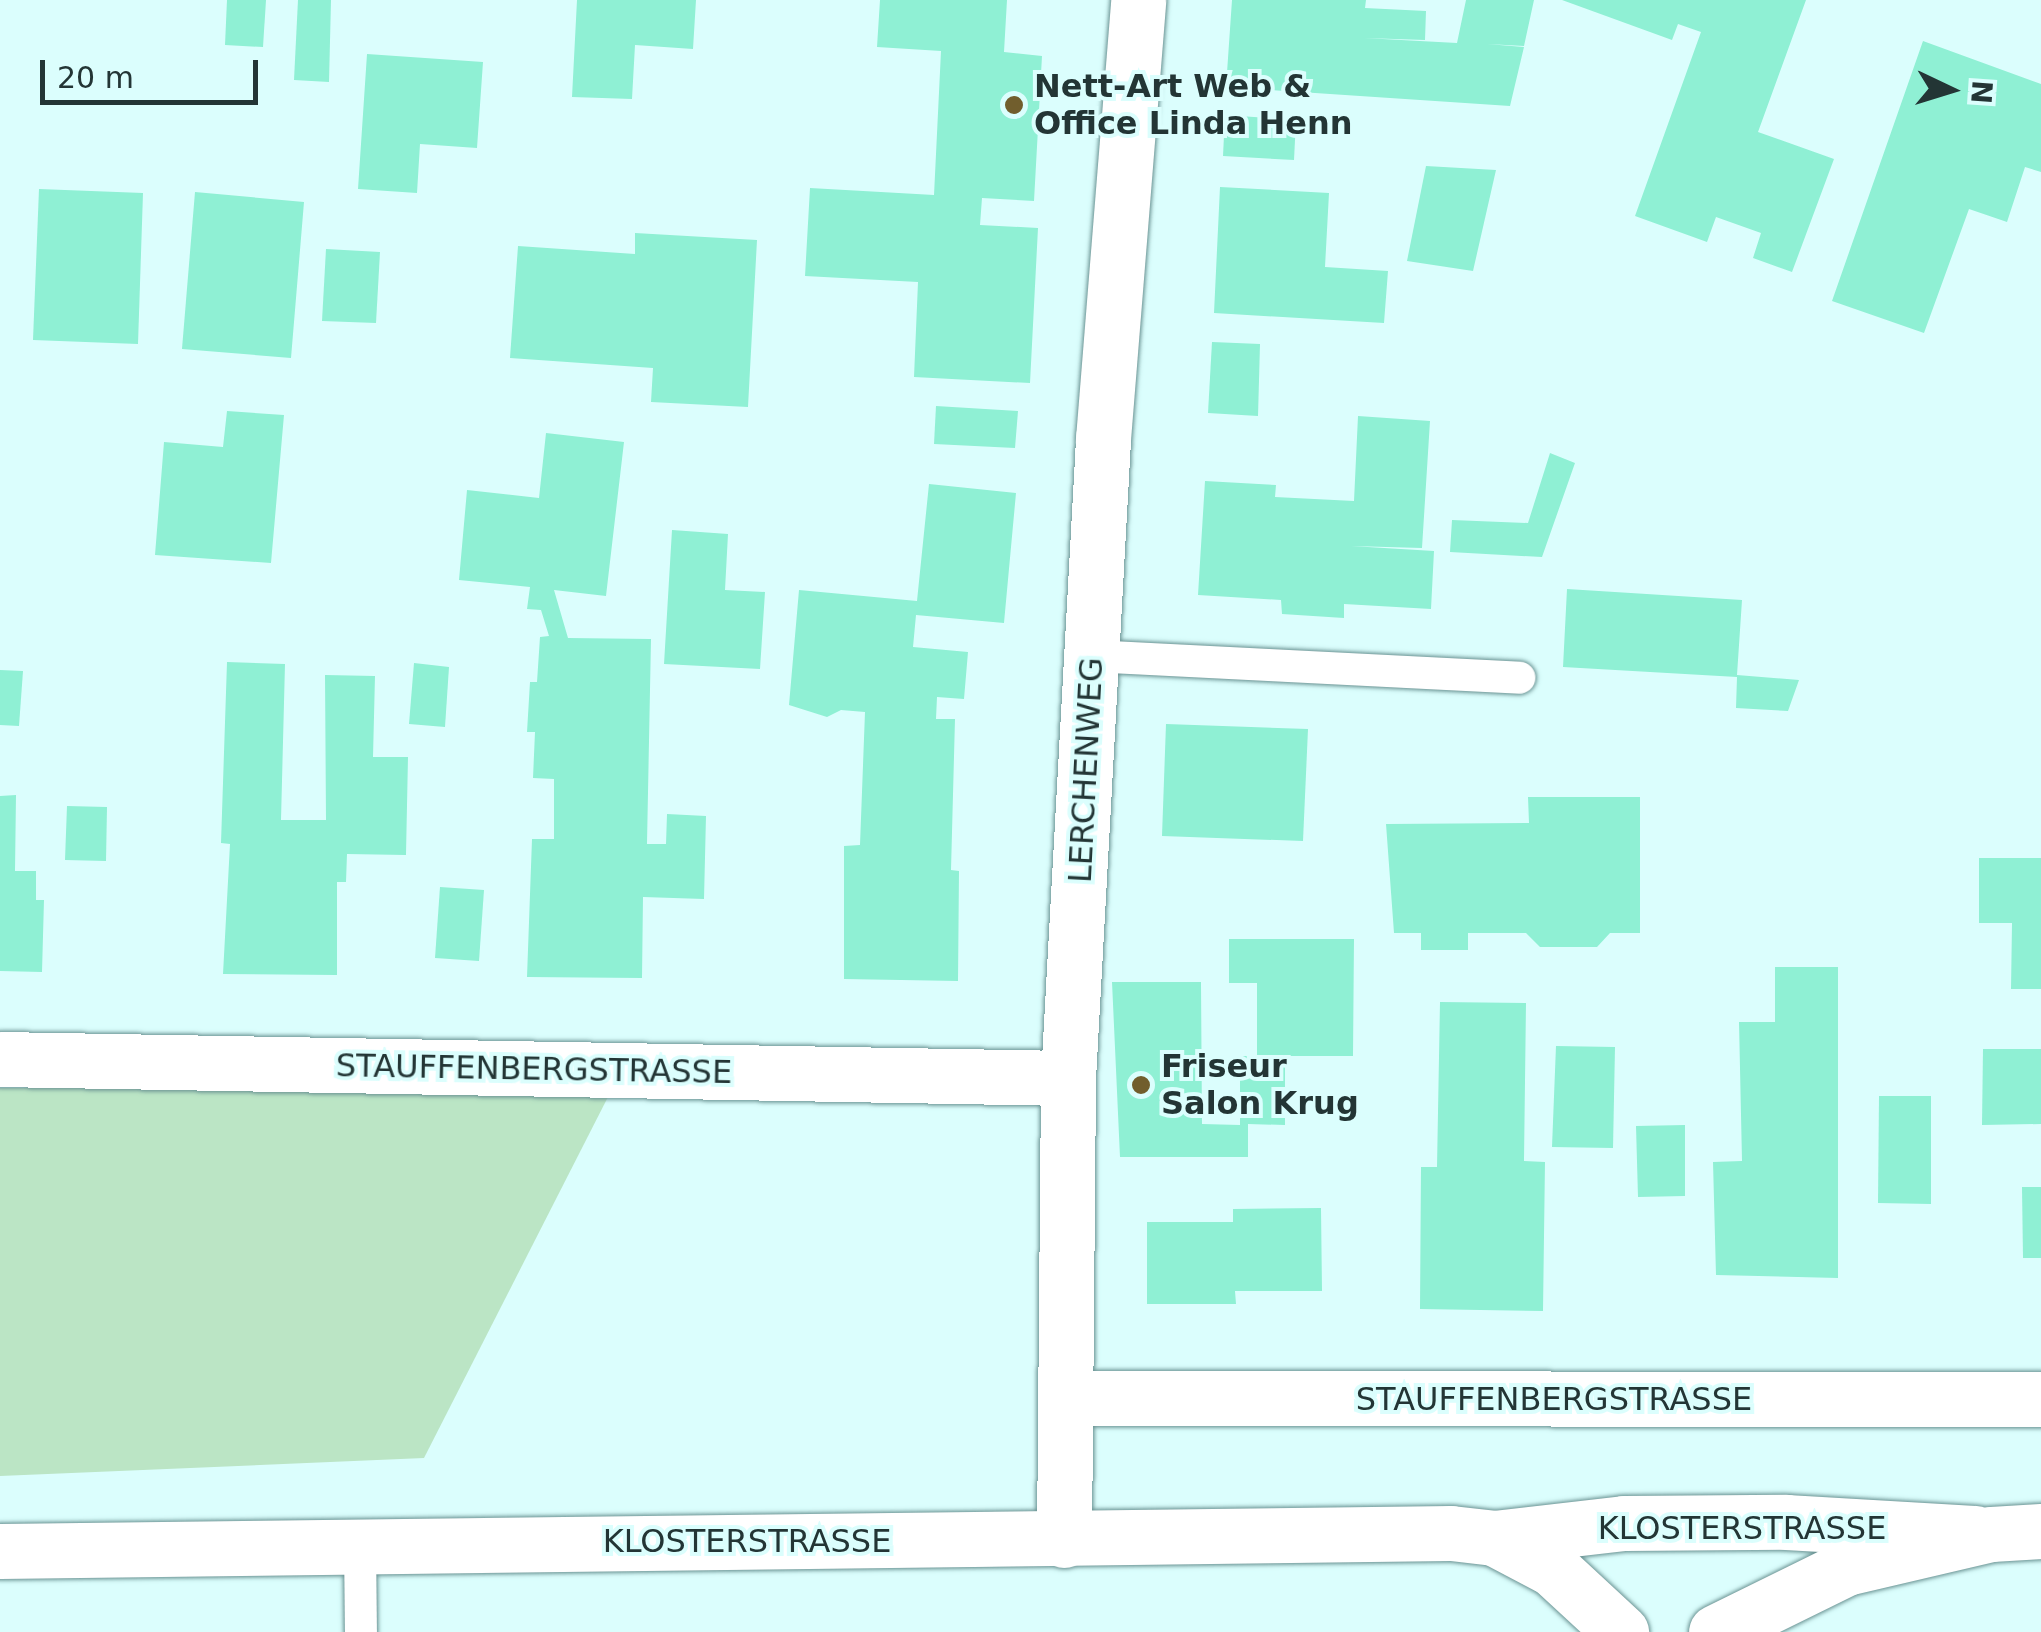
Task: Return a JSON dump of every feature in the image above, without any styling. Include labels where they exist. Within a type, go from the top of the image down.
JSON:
[{"type":"street","name":"LERCHENWEG","points":[[1064,1540],[1068,1078],[1092,656],[1138,0]]},
{"type":"street","name":"STAUFFENBERGSTRASSE","points":[[0,1059],[1068,1078]]},
{"type":"street","name":"STAUFFENBERGSTRASSE","points":[[1067,1398],[2041,1400]]},
{"type":"street","name":"KLOSTERSTRASSE","points":[[0,1551],[360,1542],[1064,1540],[1452,1533],[1494,1538],[1624,1523],[1819,1523],[2016,1533]]},
{"type":"street","name":"KLOSTERSTRASSE","points":[[1716,1632],[1846,1568],[2016,1533]]},
{"type":"street","name":"KLOSTERSTRASSE","points":[[1494,1538],[1553,1569],[1621,1632]]},
{"type":"lane","points":[[1092,656],[1518,678]]},
{"type":"lane","points":[[360,1542],[362,1631]]},
{"type":"green space","points":[[0,1088],[609,1095],[424,1458],[0,1476]]},
{"type":"building","points":[[227,0],[266,0],[263,47],[225,45]]},
{"type":"building","points":[[298,0],[331,0],[329,82],[294,80]]},
{"type":"building","points":[[577,0],[696,0],[693,49],[635,45],[632,99],[572,97]]},
{"type":"building","points":[[880,0],[1007,0],[1004,52],[1042,56],[1034,201],[982,198],[980,225],[1038,228],[1030,383],[914,377],[918,282],[805,276],[810,188],[934,195],[941,51],[877,47]]},
{"type":"building","points":[[1232,0],[1366,0],[1365,8],[1426,11],[1425,40],[1364,38],[1457,43],[1466,0],[1534,0],[1524,46],[1487,44],[1524,47],[1510,106],[1226,87]]},
{"type":"building","points":[[1562,0],[1806,0],[1758,132],[1834,159],[1792,272],[1753,258],[1761,233],[1716,217],[1707,242],[1635,216],[1701,32],[1678,24],[1672,40]]},
{"type":"building","points":[[1923,41],[2041,84],[2041,172],[2025,167],[2007,222],[1969,209],[1924,333],[1832,301]]},
{"type":"building","points":[[367,54],[483,62],[477,148],[420,144],[417,193],[358,189]]},
{"type":"building","points":[[1225,115],[1296,120],[1294,160],[1223,156]]},
{"type":"building","points":[[1426,166],[1496,170],[1473,271],[1407,261]]},
{"type":"building","points":[[1220,187],[1329,193],[1325,267],[1388,271],[1384,323],[1214,313]]},
{"type":"building","points":[[39,189],[143,193],[138,344],[33,340]]},
{"type":"building","points":[[195,192],[304,202],[291,358],[182,349]]},
{"type":"building","points":[[635,233],[757,240],[748,407],[651,402],[653,368],[510,358],[518,246],[635,254]]},
{"type":"building","points":[[326,249],[380,252],[376,323],[322,321]]},
{"type":"building","points":[[1212,342],[1260,344],[1258,416],[1208,413]]},
{"type":"building","points":[[936,406],[1018,411],[1015,448],[934,444]]},
{"type":"building","points":[[227,411],[284,415],[271,563],[155,555],[164,442],[223,447]]},
{"type":"building","points":[[1358,416],[1430,421],[1422,548],[1351,546],[1434,551],[1431,609],[1344,604],[1344,618],[1282,614],[1281,600],[1198,595],[1205,481],[1276,485],[1275,497],[1354,501]]},
{"type":"building","points":[[546,433],[624,442],[606,596],[554,590],[568,638],[651,639],[647,844],[666,844],[667,814],[706,816],[704,899],[643,897],[642,978],[527,977],[532,839],[554,839],[554,779],[533,778],[535,732],[527,732],[530,682],[537,682],[540,637],[549,636],[541,610],[527,609],[530,587],[459,580],[467,490],[539,498]]},
{"type":"building","points":[[1550,453],[1575,463],[1542,557],[1450,552],[1452,520],[1528,523]]},
{"type":"building","points":[[929,484],[1016,493],[1004,623],[916,615],[913,647],[968,652],[964,699],[937,697],[936,719],[955,719],[951,870],[959,871],[958,981],[844,979],[844,846],[860,845],[865,712],[841,710],[827,717],[789,705],[799,590],[917,601]]},
{"type":"building","points":[[672,530],[728,534],[725,590],[765,592],[760,669],[664,664]]},
{"type":"building","points":[[1567,589],[1742,600],[1737,675],[1799,680],[1788,711],[1736,708],[1737,677],[1563,667]]},
{"type":"building","points":[[227,662],[285,664],[281,820],[326,820],[325,675],[375,676],[373,757],[408,757],[406,855],[347,854],[346,882],[337,882],[337,975],[223,974],[230,844],[221,843]]},
{"type":"building","points":[[414,663],[449,667],[445,727],[409,724]]},
{"type":"building","points":[[0,670],[23,671],[19,726],[0,725]]},
{"type":"building","points":[[1166,724],[1308,729],[1303,841],[1162,836]]},
{"type":"building","points":[[16,795],[15,871],[36,871],[36,900],[44,900],[42,972],[0,971],[0,796]]},
{"type":"building","points":[[1528,797],[1640,797],[1640,933],[1610,933],[1597,947],[1540,947],[1526,933],[1468,933],[1468,950],[1421,950],[1421,933],[1394,933],[1386,824],[1529,823]]},
{"type":"building","points":[[67,806],[107,807],[106,861],[65,860]]},
{"type":"building","points":[[1979,858],[2041,858],[2041,989],[2011,989],[2012,923],[1979,923]]},
{"type":"building","points":[[440,887],[484,890],[479,961],[435,958]]},
{"type":"building","points":[[1229,939],[1354,939],[1353,1056],[1285,1056],[1285,1125],[1248,1124],[1248,1157],[1120,1157],[1112,982],[1201,982],[1202,1124],[1240,1125],[1240,1056],[1257,1056],[1257,983],[1229,983]]},
{"type":"building","points":[[1775,967],[1838,967],[1838,1278],[1716,1275],[1713,1162],[1742,1161],[1739,1022],[1775,1022]]},
{"type":"building","points":[[1440,1002],[1526,1003],[1524,1161],[1545,1162],[1543,1311],[1420,1309],[1421,1167],[1437,1167]]},
{"type":"building","points":[[1556,1046],[1615,1047],[1613,1148],[1552,1147]]},
{"type":"building","points":[[1983,1049],[2041,1049],[2041,1124],[1982,1125]]},
{"type":"building","points":[[1879,1096],[1931,1096],[1931,1204],[1878,1203]]},
{"type":"building","points":[[1685,1125],[1685,1196],[1638,1197],[1636,1126]]},
{"type":"building","points":[[2022,1187],[2041,1187],[2041,1258],[2023,1258]]},
{"type":"building","points":[[1321,1208],[1322,1291],[1235,1291],[1236,1304],[1147,1304],[1147,1222],[1233,1222],[1233,1209]]},
{"type":"place","name":"Nett-Art Web & Office Linda Henn","points":[[1014,105]]},
{"type":"place","name":"Friseur Salon Krug","points":[[1141,1085]]}]
